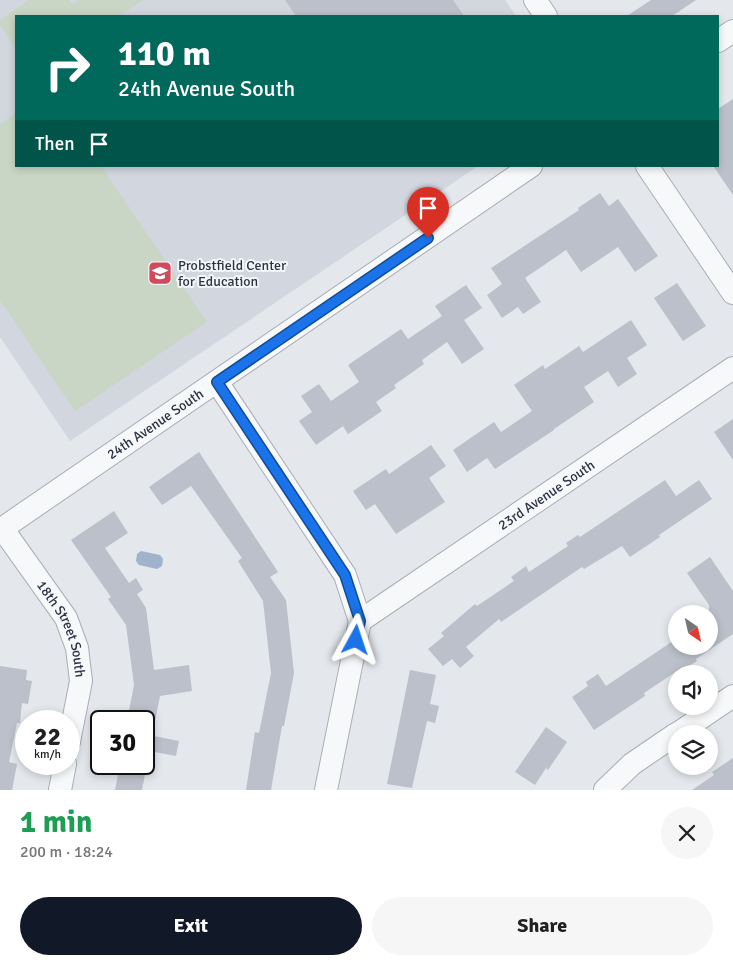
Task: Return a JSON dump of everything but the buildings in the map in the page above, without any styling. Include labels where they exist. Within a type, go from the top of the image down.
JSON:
[{"type":"street","points":[[535,0],[545,15]]},
{"type":"street","points":[[719,40],[733,31]]},
{"type":"street","name":"24th Avenue South","points":[[1,529],[530,167]]},
{"type":"street","points":[[648,167],[733,293]]},
{"type":"street","name":"23rd Avenue South","points":[[360,621],[733,368]]},
{"type":"street","points":[[217,382],[345,575],[360,621],[326,790]]},
{"type":"street","name":"18th Street South","points":[[1,529],[66,618],[77,648],[81,681],[75,710]]},
{"type":"street","points":[[690,725],[733,696]]},
{"type":"street","points":[[605,790],[632,764],[668,740]]},
{"type":"street","points":[[60,790],[63,775]]},
{"type":"shaded area","name":"Probstfield Center for Education","points":[[0,0],[505,0],[515,15],[15,15],[15,167],[477,167],[70,441],[0,337]]},
{"type":"green space","points":[[29,0],[69,0],[73,4],[79,0],[143,0],[120,15],[15,15],[15,48],[0,25],[0,20]]},
{"type":"green space","points":[[15,114],[15,167],[102,167],[207,322],[75,411],[0,300],[0,124]]},
{"type":"water","points":[[141,551],[160,555],[163,559],[162,566],[157,569],[139,565],[136,561],[137,554]]},
{"type":"place","name":"Probstfield Center for Education","points":[[160,273]]},
{"type":"route","points":[[356,640],[360,621],[345,575],[217,382],[428,238]]}]
